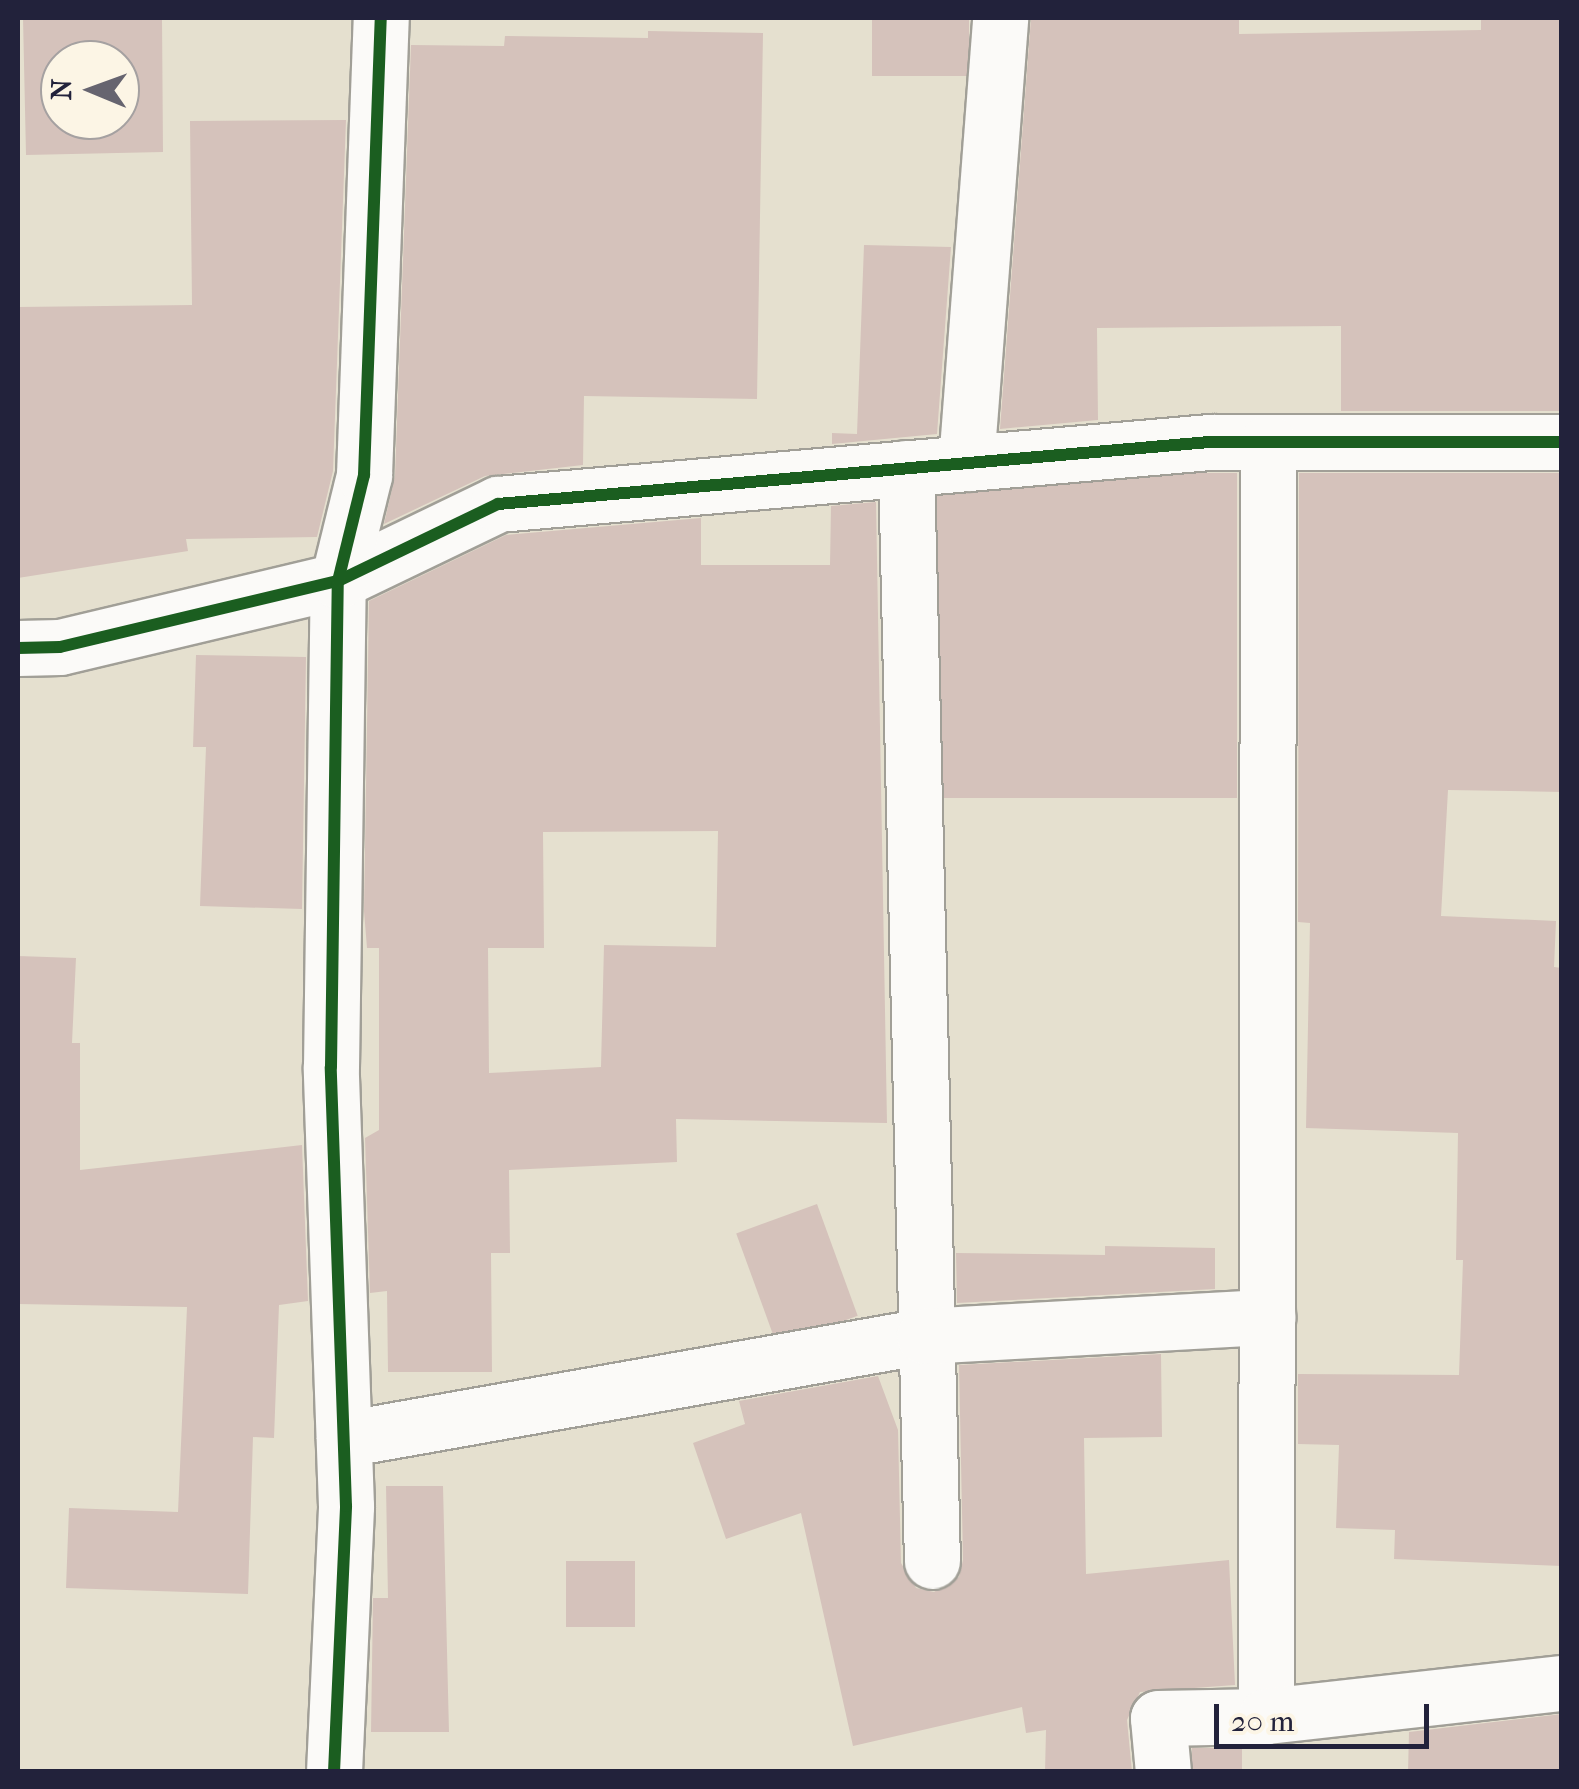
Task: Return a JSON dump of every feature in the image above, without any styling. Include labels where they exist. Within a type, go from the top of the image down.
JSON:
[{"type":"street","points":[[334,1772],[344,1439],[331,1067],[338,581],[364,475],[382,18]]},
{"type":"street","points":[[966,464],[1000,18]]},
{"type":"street","points":[[18,648],[60,647],[338,581],[498,504],[906,468],[1268,442],[1562,442]]},
{"type":"street","points":[[1266,1716],[1268,442]]},
{"type":"street","points":[[906,468],[932,1561]]},
{"type":"street","points":[[344,1439],[924,1336],[1267,1318]]},
{"type":"street","points":[[1163,1772],[1158,1718],[1266,1716],[1562,1684]]},
{"type":"building","points":[[23,18],[162,18],[163,152],[26,155]]},
{"type":"building","points":[[872,18],[969,18],[969,76],[872,76]]},
{"type":"building","points":[[1031,18],[1239,18],[1239,34],[1481,30],[1481,18],[1562,18],[1562,411],[1341,411],[1341,326],[1097,328],[1098,420],[1000,429]]},
{"type":"building","points":[[648,31],[763,33],[757,399],[584,396],[583,465],[485,476],[384,524],[395,476],[411,45],[504,46],[505,36],[648,38]]},
{"type":"building","points":[[346,120],[333,471],[317,537],[186,539],[188,551],[18,578],[18,307],[192,305],[190,121]]},
{"type":"building","points":[[864,245],[951,247],[937,434],[832,444],[832,433],[857,434]]},
{"type":"building","points":[[937,473],[1237,473],[1237,798],[937,798]]},
{"type":"building","points":[[1299,473],[1562,473],[1562,792],[1448,790],[1441,916],[1556,921],[1554,967],[1562,968],[1562,1566],[1394,1559],[1395,1530],[1336,1528],[1339,1445],[1298,1444],[1298,1374],[1459,1375],[1463,1260],[1456,1260],[1458,1133],[1306,1128],[1310,923],[1298,922]]},
{"type":"building","points":[[876,502],[887,1123],[676,1119],[677,1162],[509,1170],[510,1253],[491,1253],[492,1372],[388,1372],[387,1291],[370,1293],[365,1138],[379,1130],[379,948],[367,948],[364,911],[369,601],[506,535],[701,518],[701,565],[830,565],[831,506]],"holes":[[[718,831],[716,947],[604,945],[601,1067],[489,1073],[488,948],[544,948],[543,832]]]},
{"type":"building","points":[[196,655],[306,657],[302,909],[200,906],[206,747],[193,747]]},
{"type":"building","points":[[18,956],[76,958],[72,1043],[80,1043],[80,1170],[302,1145],[308,1301],[279,1305],[274,1438],[253,1437],[248,1594],[66,1588],[69,1508],[178,1512],[187,1307],[18,1304]]},
{"type":"building","points":[[817,1204],[858,1316],[777,1345],[736,1233]]},
{"type":"building","points":[[1105,1246],[1215,1248],[1215,1289],[957,1303],[956,1253],[1105,1255]]},
{"type":"building","points":[[1161,1354],[1162,1437],[1084,1438],[1086,1574],[1229,1560],[1235,1685],[1140,1692],[1127,1720],[1132,1772],[1045,1772],[1046,1730],[1026,1733],[1022,1707],[853,1746],[801,1513],[726,1539],[693,1443],[745,1424],[739,1401],[878,1376],[898,1430],[901,1563],[916,1588],[934,1592],[959,1577],[963,1560],[959,1365]]},
{"type":"building","points":[[386,1486],[443,1486],[449,1732],[371,1732],[373,1598],[388,1598]]},
{"type":"building","points":[[566,1561],[635,1561],[635,1627],[566,1627]]},
{"type":"building","points":[[1562,1714],[1562,1772],[1408,1772],[1409,1732]]},
{"type":"building","points":[[1192,1748],[1242,1748],[1242,1772],[1192,1772]]},
{"type":"cycle path","points":[[334,1772],[346,1506],[331,1067],[338,581],[364,475],[381,18]]},
{"type":"cycle path","points":[[18,648],[60,647],[338,581],[498,504],[1210,442],[1562,442]]}]
